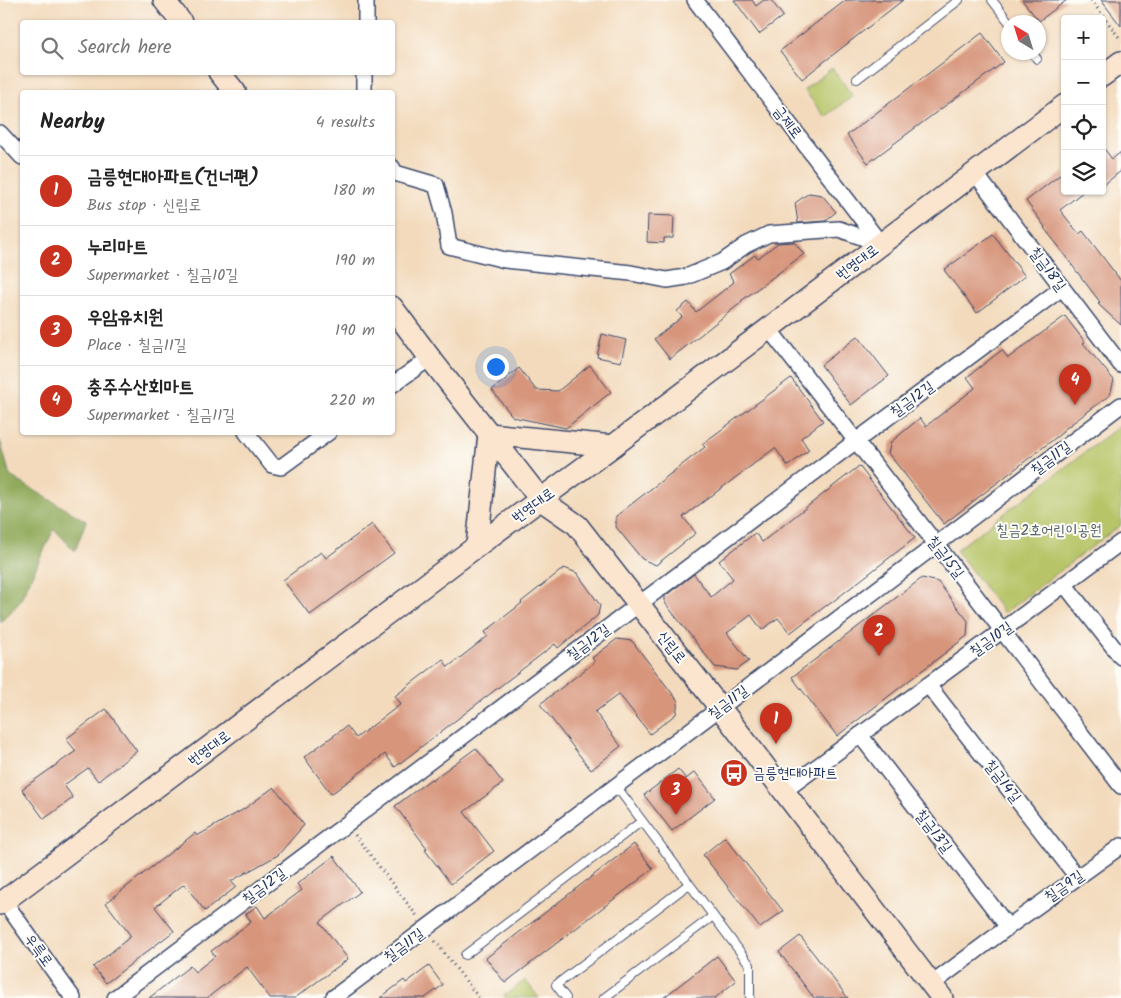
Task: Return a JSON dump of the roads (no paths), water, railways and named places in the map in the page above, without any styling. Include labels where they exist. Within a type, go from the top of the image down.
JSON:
[{"type":"street","points":[[164,0],[179,20]]},
{"type":"street","points":[[366,0],[366,20]]},
{"type":"street","name":"금제로","points":[[694,0],[880,244]]},
{"type":"street","points":[[1106,73],[1121,62]]},
{"type":"street","points":[[222,75],[234,90]]},
{"type":"street","points":[[364,75],[364,90]]},
{"type":"street","name":"번영대로","points":[[2,902],[613,446],[1061,108]]},
{"type":"street","points":[[0,133],[20,154]]},
{"type":"street","points":[[395,173],[436,185],[444,213],[449,246],[505,260],[631,273],[667,280],[686,277],[722,262],[746,244],[769,234],[839,228],[880,244]]},
{"type":"street","name":"칠금18길","points":[[974,173],[1121,365]]},
{"type":"street","name":"칠금12길","points":[[115,998],[1062,288]]},
{"type":"street","name":"신립로","points":[[395,311],[540,500],[577,525],[937,991]]},
{"type":"street","name":"칠금15길","points":[[769,329],[1121,786]]},
{"type":"street","points":[[395,383],[430,358]]},
{"type":"street","name":"칠금11길","points":[[333,998],[1121,405]]},
{"type":"street","points":[[477,546],[489,434],[613,446]]},
{"type":"street","points":[[248,435],[272,465],[282,468],[325,435]]},
{"type":"street","name":"칠금10길","points":[[784,791],[1121,542]]},
{"type":"street","points":[[1064,585],[1121,658]]},
{"type":"street","name":"칠금14길","points":[[928,685],[1077,877]]},
{"type":"street","name":"칠금13길","points":[[860,735],[1008,927]]},
{"type":"street","name":"칠금9길","points":[[937,991],[1008,927],[1121,846]]},
{"type":"street","name":"우륵로","points":[[2,902],[74,998]]},
{"type":"lane","points":[[857,79],[959,0]]},
{"type":"lane","points":[[992,0],[1004,15]]},
{"type":"lane","points":[[616,786],[750,965],[750,998]]},
{"type":"lane","points":[[465,955],[642,821]]},
{"type":"lane","points":[[566,998],[556,985],[689,884]]},
{"type":"lane","points":[[604,998],[713,916]]},
{"type":"place","name":"충주수산회마트","points":[[1075,405]]},
{"type":"place","name":"누리마트","points":[[879,656]]},
{"type":"place","name":"금릉현대아파트(건너편)","points":[[776,744]]},
{"type":"place","name":"금릉현대아파트","points":[[734,773]]},
{"type":"place","name":"우암유치원","points":[[676,815]]},
{"type":"park label","name":"칠금2호어린이공원","points":[[1049,530]]}]
